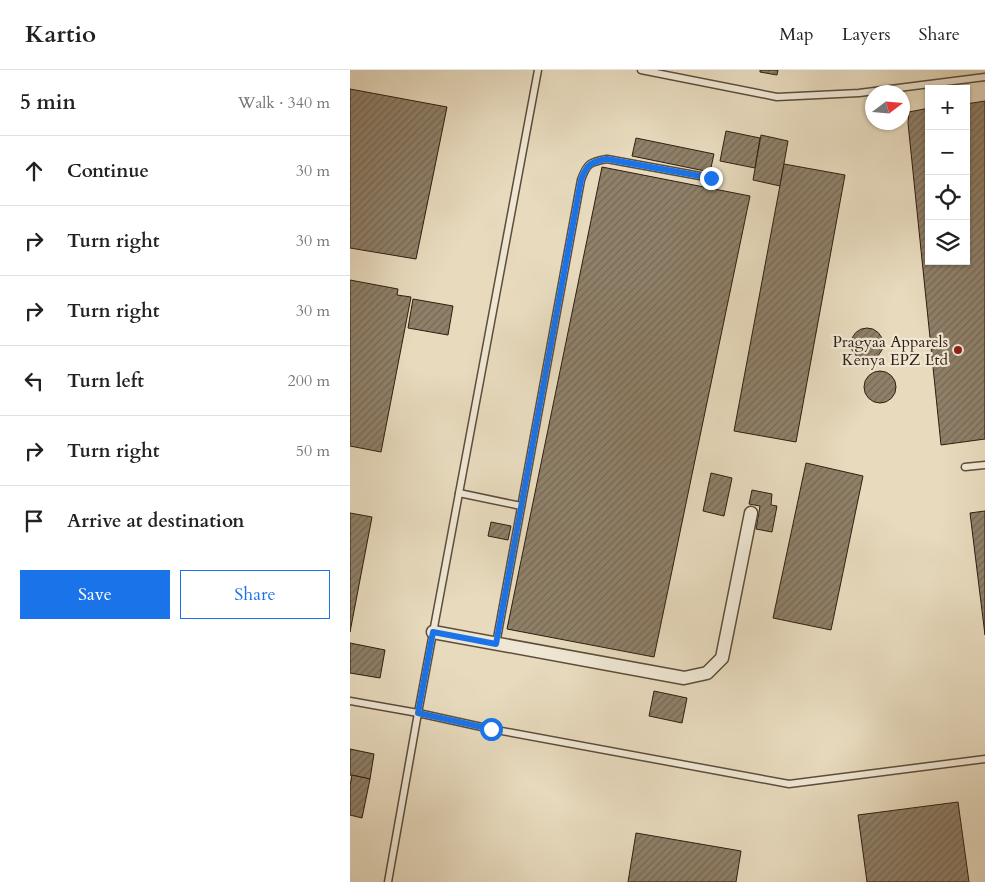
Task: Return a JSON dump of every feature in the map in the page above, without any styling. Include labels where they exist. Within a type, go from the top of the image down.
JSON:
[{"type":"street","points":[[433,632],[684,678],[707,673],[722,658],[750,513]]},
{"type":"lane","points":[[388,882],[538,70]]},
{"type":"lane","points":[[641,70],[777,96],[860,93],[985,77]]},
{"type":"lane","points":[[681,77],[683,70]]},
{"type":"lane","points":[[496,644],[581,180],[585,170],[593,162],[607,159],[711,178]]},
{"type":"lane","points":[[965,467],[985,464]]},
{"type":"lane","points":[[459,493],[521,506]]},
{"type":"lane","points":[[350,701],[789,784],[985,759]]},
{"type":"building","points":[[760,70],[778,70],[777,75],[760,72]]},
{"type":"building","points":[[350,89],[447,107],[416,259],[350,248]]},
{"type":"building","name":"Pragyaa Apparels Kenya EPZ Ltd","points":[[985,101],[985,439],[941,445],[909,130],[910,112],[925,109],[925,265],[970,265],[970,103]]},
{"type":"building","points":[[726,131],[760,138],[755,168],[720,161]]},
{"type":"building","points":[[761,135],[788,141],[780,186],[753,180]]},
{"type":"building","points":[[636,138],[714,154],[710,172],[632,156]]},
{"type":"building","points":[[784,164],[845,175],[796,442],[734,431]]},
{"type":"building","points":[[602,167],[750,196],[654,657],[507,629]]},
{"type":"building","points":[[350,280],[398,289],[397,295],[411,297],[381,452],[350,446]]},
{"type":"building","points":[[413,299],[453,306],[448,335],[408,328]]},
{"type":"building","points":[[867,328],[873,329],[878,333],[882,338],[882,350],[878,355],[873,359],[867,360],[861,359],[856,355],[852,350],[851,344],[852,338],[856,333],[861,329]]},
{"type":"building","points":[[880,371],[886,372],[891,376],[895,381],[895,393],[891,398],[886,402],[880,403],[874,402],[869,398],[865,393],[864,387],[865,381],[869,376],[874,372]]},
{"type":"building","points":[[806,463],[863,476],[831,630],[773,618]]},
{"type":"building","points":[[711,473],[732,478],[724,516],[703,511]]},
{"type":"building","points":[[752,490],[772,494],[771,505],[777,506],[772,532],[756,529],[760,506],[749,504]]},
{"type":"building","points":[[985,511],[985,635],[970,513]]},
{"type":"building","points":[[350,513],[372,517],[350,632]]},
{"type":"building","points":[[491,522],[511,526],[508,540],[488,536]]},
{"type":"building","points":[[350,643],[385,650],[380,678],[350,673]]},
{"type":"building","points":[[654,691],[687,698],[682,723],[649,716]]},
{"type":"building","points":[[350,749],[374,754],[370,779],[350,775]]},
{"type":"building","points":[[352,775],[370,779],[362,818],[350,815]]},
{"type":"building","points":[[958,802],[969,882],[867,882],[858,815]]},
{"type":"building","points":[[636,833],[741,851],[736,882],[628,882]]},
{"type":"place","name":"Pragyaa Apparels Kenya EPZ Ltd","points":[[958,350]]},
{"type":"route","points":[[491,729],[418,713],[433,632],[496,644],[581,180],[585,170],[593,162],[607,159],[711,178]]}]
